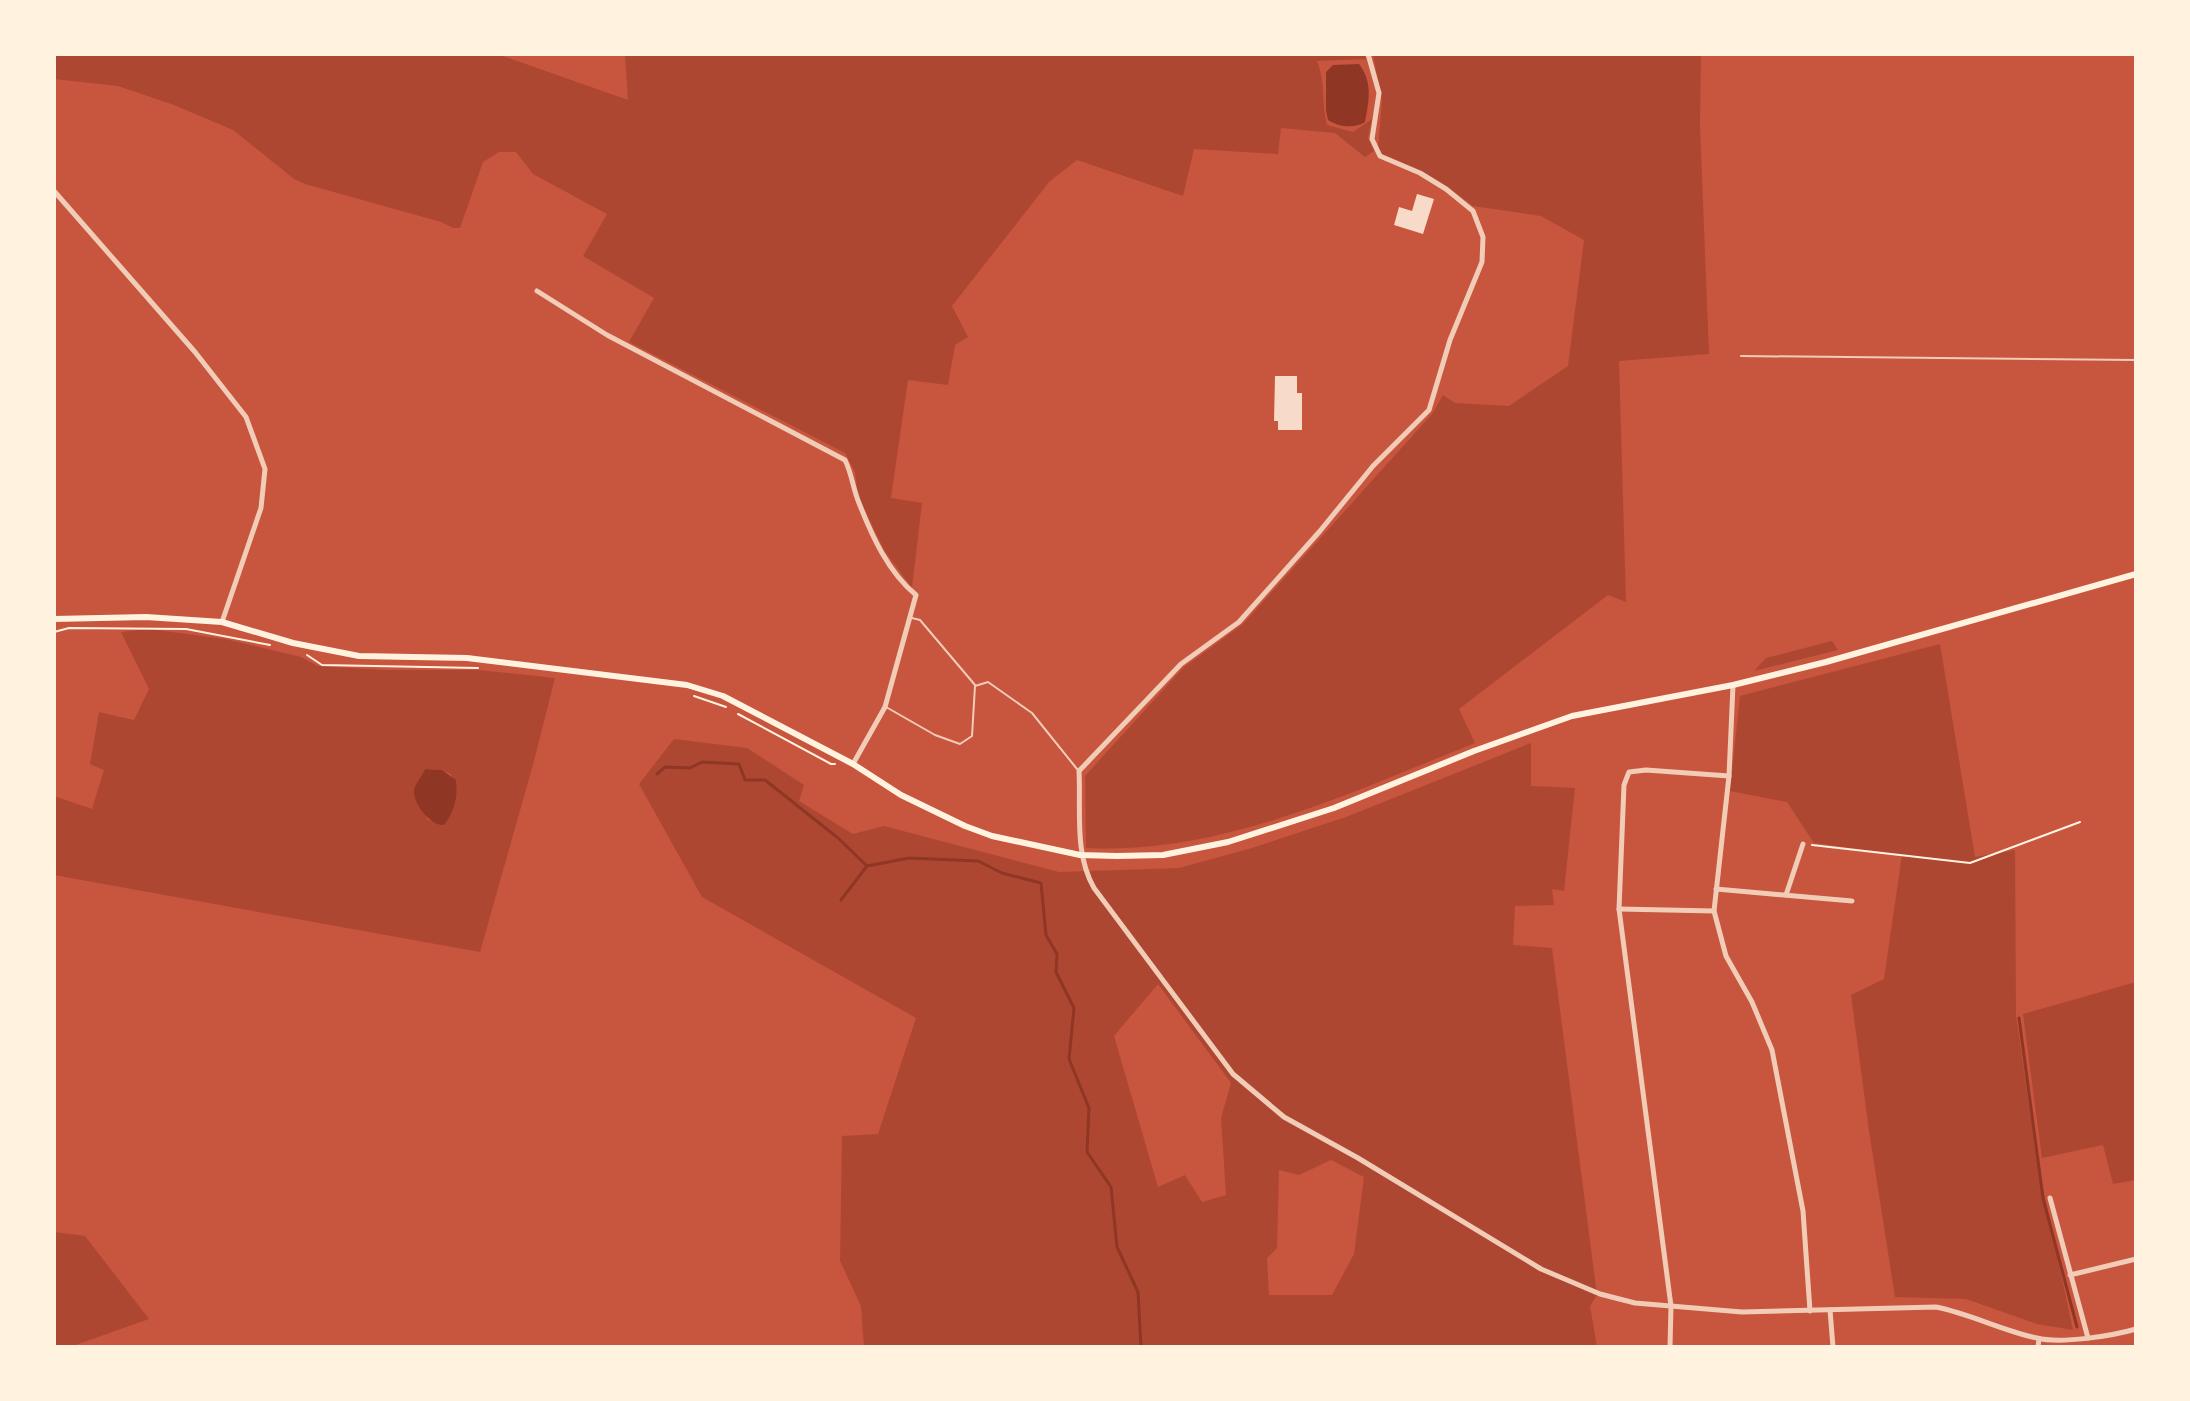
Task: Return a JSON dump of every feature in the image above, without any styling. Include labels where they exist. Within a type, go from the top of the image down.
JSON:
[{"type":"main road","points":[[54,619],[146,617],[222,622],[293,643],[359,656],[467,658],[687,685],[723,696],[853,764],[901,795],[992,836],[1080,855],[1163,855],[1228,842],[1334,808],[1474,751],[1572,716],[1733,685],[2011,611],[2136,574]]},
{"type":"street","points":[[1368,54],[1379,93],[1372,139],[1380,156],[1420,173],[1473,211],[1483,237],[1482,262],[1450,340],[1429,410],[1373,466],[1239,622],[1181,664],[1079,771],[1082,815],[1080,855],[1094,888],[1248,1090],[1284,1117],[1541,1269],[1600,1294],[1635,1303],[1742,1312],[1936,1307],[1966,1313],[2039,1339],[2088,1338],[2136,1329]]},
{"type":"street","points":[[54,191],[195,352],[246,417],[265,469],[261,508],[222,622]]},
{"type":"street","points":[[537,291],[607,335],[845,460],[857,499],[880,552],[907,588],[916,595],[885,707],[853,764]]},
{"type":"street","points":[[1733,685],[1729,776],[1714,911],[1726,956],[1752,1002],[1772,1050],[1803,1211],[1811,1311]]},
{"type":"street","points":[[1670,1347],[1671,1306],[1619,909],[1624,785],[1629,772],[1646,770],[1729,776]]},
{"type":"street","points":[[1786,895],[1803,844]]},
{"type":"street","points":[[1716,889],[1852,901]]},
{"type":"street","points":[[1619,909],[1714,911]]},
{"type":"street","points":[[2050,1198],[2088,1338]]},
{"type":"street","points":[[2070,1275],[2136,1259]]},
{"type":"street","points":[[1830,1310],[1833,1347]]},
{"type":"street","points":[[2038,1347],[2039,1339]]},
{"type":"lane","points":[[1741,356],[2136,360]]},
{"type":"lane","points":[[885,707],[935,735],[960,744],[972,736],[975,686],[920,620],[911,618]]},
{"type":"lane","points":[[975,686],[988,682],[1032,713],[1079,771]]},
{"type":"path","points":[[54,632],[69,628],[161,627],[272,645]]},
{"type":"path","points":[[304,653],[322,665],[478,668]]},
{"type":"path","points":[[685,693],[728,708],[831,764],[853,764]]},
{"type":"path","points":[[1803,844],[1970,863],[2080,822]]},
{"type":"shaded area","points":[[54,54],[497,54],[628,100],[625,54],[1364,54],[1366,59],[1317,61],[1322,77],[1327,125],[1353,132],[1372,119],[1368,138],[1374,151],[1365,157],[1335,133],[1281,128],[1278,154],[1194,149],[1183,196],[1077,160],[1049,182],[952,306],[968,337],[955,345],[948,385],[908,380],[891,498],[922,503],[912,588],[884,550],[858,496],[855,472],[845,453],[629,342],[654,298],[583,256],[607,214],[533,174],[516,152],[499,152],[483,162],[460,228],[453,228],[305,184],[294,179],[233,130],[174,105],[118,86],[54,79]]},
{"type":"shaded area","points":[[1373,54],[1701,54],[1700,126],[1709,354],[1619,361],[1626,602],[1608,595],[1459,709],[1475,743],[1333,800],[1236,831],[1137,848],[1086,848],[1085,776],[1183,668],[1243,624],[1432,414],[1443,395],[1455,403],[1509,406],[1568,366],[1584,240],[1541,216],[1473,206],[1448,187],[1383,155],[1378,148],[1382,101]]},
{"type":"shaded area","points":[[1359,64],[1368,85],[1365,122],[1342,126],[1328,120],[1326,72],[1333,65]]},
{"type":"shaded area","points":[[149,629],[225,639],[301,657],[318,666],[478,670],[555,678],[480,952],[54,875],[54,796],[92,809],[104,770],[90,764],[99,712],[134,720],[149,689],[121,632]],"holes":[[[425,769],[451,774],[456,795],[452,812],[444,824],[428,820],[416,795]]]},
{"type":"shaded area","points":[[1832,641],[1838,650],[1754,671],[1766,658]]},
{"type":"shaded area","points":[[1940,644],[1975,857],[2015,850],[2016,1015],[2037,1160],[2073,1330],[2037,1324],[1966,1299],[1895,1297],[1851,995],[1884,979],[1902,855],[1814,843],[1787,802],[1730,791],[1740,696]]},
{"type":"shaded area","points":[[674,739],[747,748],[804,785],[799,801],[853,834],[884,826],[1059,872],[1179,868],[1346,817],[1531,743],[1531,786],[1575,788],[1564,891],[1552,889],[1554,905],[1515,906],[1513,945],[1552,948],[1597,1295],[1590,1306],[1597,1347],[864,1347],[861,1306],[840,1261],[842,1136],[878,1134],[916,1018],[702,897],[639,784]],"holes":[[[1158,984],[1231,1083],[1221,1118],[1226,1195],[1202,1202],[1185,1175],[1158,1187],[1114,1036]],[[1331,1160],[1364,1177],[1354,1254],[1332,1295],[1269,1295],[1267,1258],[1277,1248],[1279,1170],[1299,1175]]]},
{"type":"shaded area","points":[[425,769],[442,770],[456,780],[455,804],[444,825],[429,819],[415,798],[415,787]]},
{"type":"shaded area","points":[[2136,982],[2136,1180],[2113,1184],[2103,1145],[2042,1158],[2023,1014]]},
{"type":"shaded area","points":[[54,1232],[85,1236],[149,1319],[70,1347],[54,1347]]},
{"type":"building","points":[[1417,194],[1434,199],[1423,234],[1394,225],[1399,207],[1412,211]]},
{"type":"building","points":[[1275,376],[1297,376],[1297,393],[1302,393],[1302,430],[1278,430],[1278,421],[1274,421]]},
{"type":"waterway","points":[[657,774],[665,767],[690,768],[702,762],[739,764],[745,780],[765,780],[838,838],[867,866],[909,858],[978,861],[1002,873],[1041,883],[1046,935],[1057,954],[1056,972],[1074,1008],[1069,1059],[1089,1108],[1087,1152],[1111,1187],[1117,1247],[1138,1292],[1141,1347]]},
{"type":"waterway","points":[[841,900],[867,866]]},
{"type":"waterway","points":[[2019,1018],[2043,1198],[2077,1327]]}]
